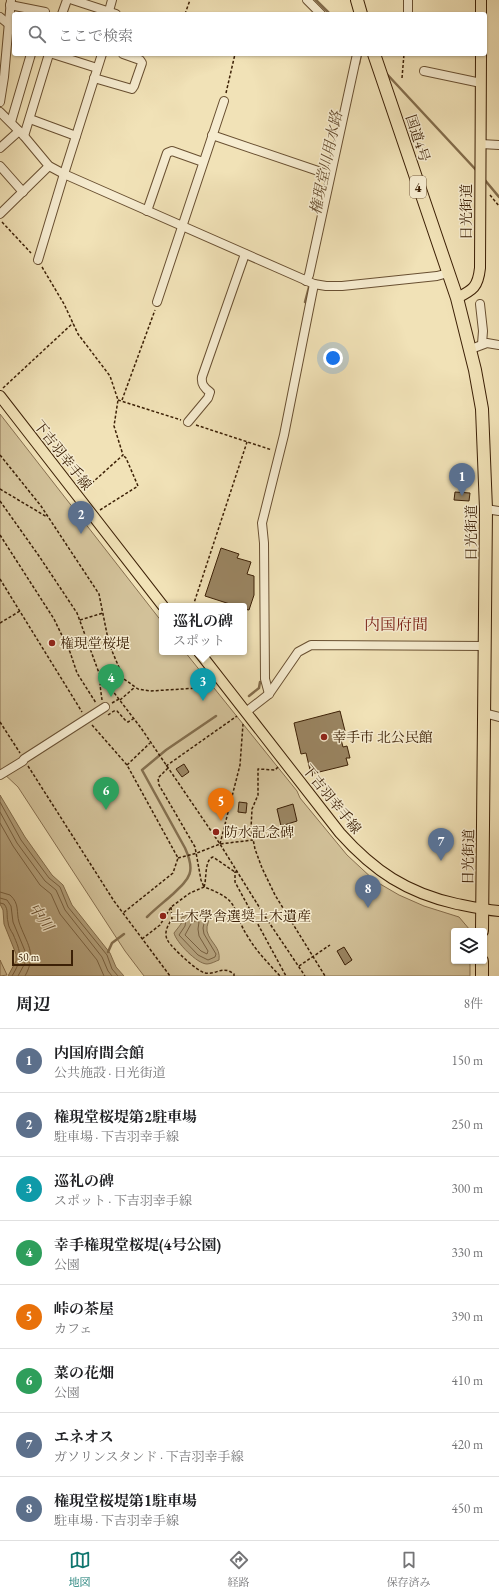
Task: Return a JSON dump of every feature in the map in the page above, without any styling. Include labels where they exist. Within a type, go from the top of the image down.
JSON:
[{"type":"highway","points":[[357,0],[360,12]]},
{"type":"highway","name":"国道4号","points":[[375,56],[457,298]]},
{"type":"highway","name":"日光街道","points":[[457,298],[470,349],[482,409],[486,509],[486,646],[482,928]]},
{"type":"highway","points":[[482,964],[482,976]]},
{"type":"main road","points":[[481,0],[481,12]]},
{"type":"main road","name":"日光街道","points":[[457,298],[472,290],[477,285],[479,278],[481,56]]},
{"type":"main road","name":"下吉羽幸手線","points":[[0,396],[161,603]]},
{"type":"main road","name":"下吉羽幸手線","points":[[201,655],[242,716],[352,847],[376,869],[398,882],[432,898],[482,910]]},
{"type":"main road","points":[[482,910],[499,911]]},
{"type":"main road","points":[[482,910],[499,919]]},
{"type":"street","points":[[63,12],[67,0]]},
{"type":"street","points":[[73,0],[111,12]]},
{"type":"street","points":[[112,0],[114,12]]},
{"type":"street","points":[[307,0],[319,12]]},
{"type":"street","points":[[408,0],[408,12]]},
{"type":"street","points":[[0,102],[11,26],[11,2],[45,12]]},
{"type":"street","points":[[0,16],[11,26]]},
{"type":"street","points":[[11,122],[30,56]]},
{"type":"street","points":[[0,148],[22,134],[30,119],[48,56]]},
{"type":"street","points":[[59,56],[97,68]]},
{"type":"street","points":[[38,260],[101,56]]},
{"type":"street","points":[[94,78],[132,89],[142,63],[140,60],[129,56]]},
{"type":"street","points":[[306,281],[309,275],[357,56]]},
{"type":"street","points":[[424,71],[481,83]]},
{"type":"street","points":[[157,302],[224,101]]},
{"type":"street","points":[[0,112],[11,122],[50,166],[64,174],[314,284],[342,286],[367,282],[437,276],[448,273]]},
{"type":"street","points":[[30,119],[76,136]]},
{"type":"street","points":[[212,135],[330,175]]},
{"type":"street","points":[[481,144],[499,146]]},
{"type":"street","points":[[147,211],[167,153],[172,151],[203,162]]},
{"type":"street","points":[[0,166],[23,192]]},
{"type":"street","points":[[0,214],[50,166]]},
{"type":"street","points":[[188,422],[208,398],[210,392],[201,383],[202,377],[245,254]]},
{"type":"street","points":[[269,694],[265,679],[264,543],[262,523],[279,453],[314,284]]},
{"type":"street","points":[[480,304],[483,324],[482,344]]},
{"type":"street","points":[[470,349],[487,343],[499,345]]},
{"type":"street","points":[[486,509],[499,511]]},
{"type":"street","points":[[242,716],[269,694],[298,652],[311,645],[486,646]]},
{"type":"street","points":[[0,775],[104,708]]},
{"type":"street","points":[[484,713],[499,717]]},
{"type":"path","points":[[186,12],[190,0]]},
{"type":"path","points":[[224,101],[235,56]]},
{"type":"path","points":[[402,78],[404,56]]},
{"type":"path","points":[[488,194],[499,206]]},
{"type":"path","points":[[0,221],[38,260],[64,304],[78,334],[110,376],[118,400],[114,426],[123,455],[126,458],[138,486],[92,514]]},
{"type":"path","points":[[122,400],[157,302]]},
{"type":"path","points":[[0,390],[73,324]]},
{"type":"path","points":[[118,400],[122,400],[279,453]]},
{"type":"path","points":[[194,603],[247,442]]},
{"type":"path","points":[[0,455],[48,518],[99,594],[109,644],[124,679],[138,689],[150,691],[216,687]]},
{"type":"path","points":[[78,496],[123,455]]},
{"type":"path","points":[[0,488],[48,518]]},
{"type":"path","points":[[0,501],[77,613],[99,673],[134,719],[220,844],[236,872],[305,976]]},
{"type":"path","points":[[0,535],[54,619],[70,652],[77,673],[90,695],[104,708]]},
{"type":"path","points":[[0,579],[87,719],[127,765],[178,858],[173,873],[123,914]]},
{"type":"path","points":[[0,623],[20,611]]},
{"type":"path","points":[[79,620],[103,613]]},
{"type":"path","points":[[103,678],[100,685],[100,695],[107,715],[111,715],[114,711],[117,711],[128,722],[134,719]]},
{"type":"path","points":[[120,700],[135,687]]},
{"type":"path","points":[[166,766],[242,716]]},
{"type":"path","points":[[220,844],[240,765],[242,716]]},
{"type":"path","points":[[0,722],[86,859],[123,914],[170,976]]},
{"type":"path","points":[[127,765],[150,742]]},
{"type":"path","points":[[279,766],[275,770],[258,769],[258,795],[252,809],[251,829],[253,840],[262,868],[275,896],[325,976]]},
{"type":"path","points":[[168,768],[158,778],[159,785],[195,847],[201,880],[204,887],[224,895],[234,904],[247,936],[259,953],[280,976]]},
{"type":"path","points":[[178,858],[220,844],[253,840]]},
{"type":"path","points":[[142,939],[160,924],[171,907],[190,893],[204,887],[210,858],[213,857],[236,872]]},
{"type":"path","points":[[236,872],[235,882],[286,976]]},
{"type":"path","points":[[171,907],[172,919],[167,926],[166,933],[168,941],[197,970],[204,973],[210,973],[223,969],[229,970],[234,974],[234,976]]},
{"type":"path","points":[[299,966],[330,945]]},
{"type":"shaded area","points":[[0,414],[159,618],[159,655],[187,655],[347,855],[375,881],[399,895],[424,906],[459,917],[468,928],[451,928],[451,964],[470,964],[470,976],[144,976],[125,951],[18,787],[0,770]]},
{"type":"shaded area","points":[[0,960],[7,975],[0,976]]},
{"type":"water","name":"中川","points":[[0,795],[25,837],[52,875],[63,885],[72,905],[110,953],[116,967],[124,976],[8,976],[16,961],[16,954],[4,924],[3,910],[0,904]]},
{"type":"water","points":[[197,911],[209,915],[207,931],[210,939],[217,948],[219,956],[219,960],[210,964],[203,963],[193,957],[179,942],[174,933],[181,924],[182,917]]},
{"type":"building","points":[[455,492],[470,493],[469,501],[454,500]]},
{"type":"building","points":[[221,548],[239,554],[237,558],[251,562],[247,574],[254,576],[254,595],[249,610],[247,610],[247,603],[227,603],[205,596]]},
{"type":"building","points":[[340,711],[345,731],[339,732],[343,747],[347,746],[350,758],[346,758],[348,765],[311,774],[306,753],[301,754],[294,723]]},
{"type":"building","points":[[184,764],[189,772],[182,777],[176,769]]},
{"type":"building","points":[[239,802],[247,803],[246,813],[238,812]]},
{"type":"building","points":[[293,804],[297,821],[281,826],[277,809]]},
{"type":"building","points":[[344,947],[352,960],[345,965],[337,951]]},
{"type":"waterway","name":"権現堂川用水路","points":[[316,0],[328,12]]},
{"type":"waterway","name":"権現堂川用水路","points":[[359,64],[361,56]]},
{"type":"waterway","points":[[385,72],[477,171]]},
{"type":"waterway","points":[[484,179],[499,197]]},
{"type":"waterway","name":"権現堂川用水路","points":[[305,302],[309,287]]},
{"type":"waterway","name":"権現堂川用水路","points":[[249,696],[259,688],[260,682]]},
{"type":"waterway","name":"権現堂川用水路","points":[[147,917],[184,883],[190,874],[191,869],[185,848],[142,770],[166,750],[216,716]]},
{"type":"waterway","name":"権現堂川用水路","points":[[108,952],[112,943],[124,934]]},
{"type":"place","name":"内国府間会館","points":[[462,496]]},
{"type":"place","name":"権現堂桜堤第2駐車場","points":[[81,534]]},
{"type":"place","name":"権現堂桜堤","points":[[52,643]]},
{"type":"place","name":"幸手権現堂桜堤(4号公園)","points":[[111,697]]},
{"type":"place","name":"巡礼の碑","points":[[203,701]]},
{"type":"place","name":"幸手市 北公民館","points":[[324,737]]},
{"type":"place","name":"菜の花畑","points":[[106,810]]},
{"type":"place","name":"峠の茶屋","points":[[221,821]]},
{"type":"place","name":"防水記念碑","points":[[216,832]]},
{"type":"place","name":"エネオス","points":[[441,861]]},
{"type":"place","name":"権現堂桜堤第1駐車場","points":[[368,908]]},
{"type":"place","name":"土木學舎選奨土木遺産","points":[[163,916]]},
{"type":"district","name":"内国府間","points":[[396,624]]}]
